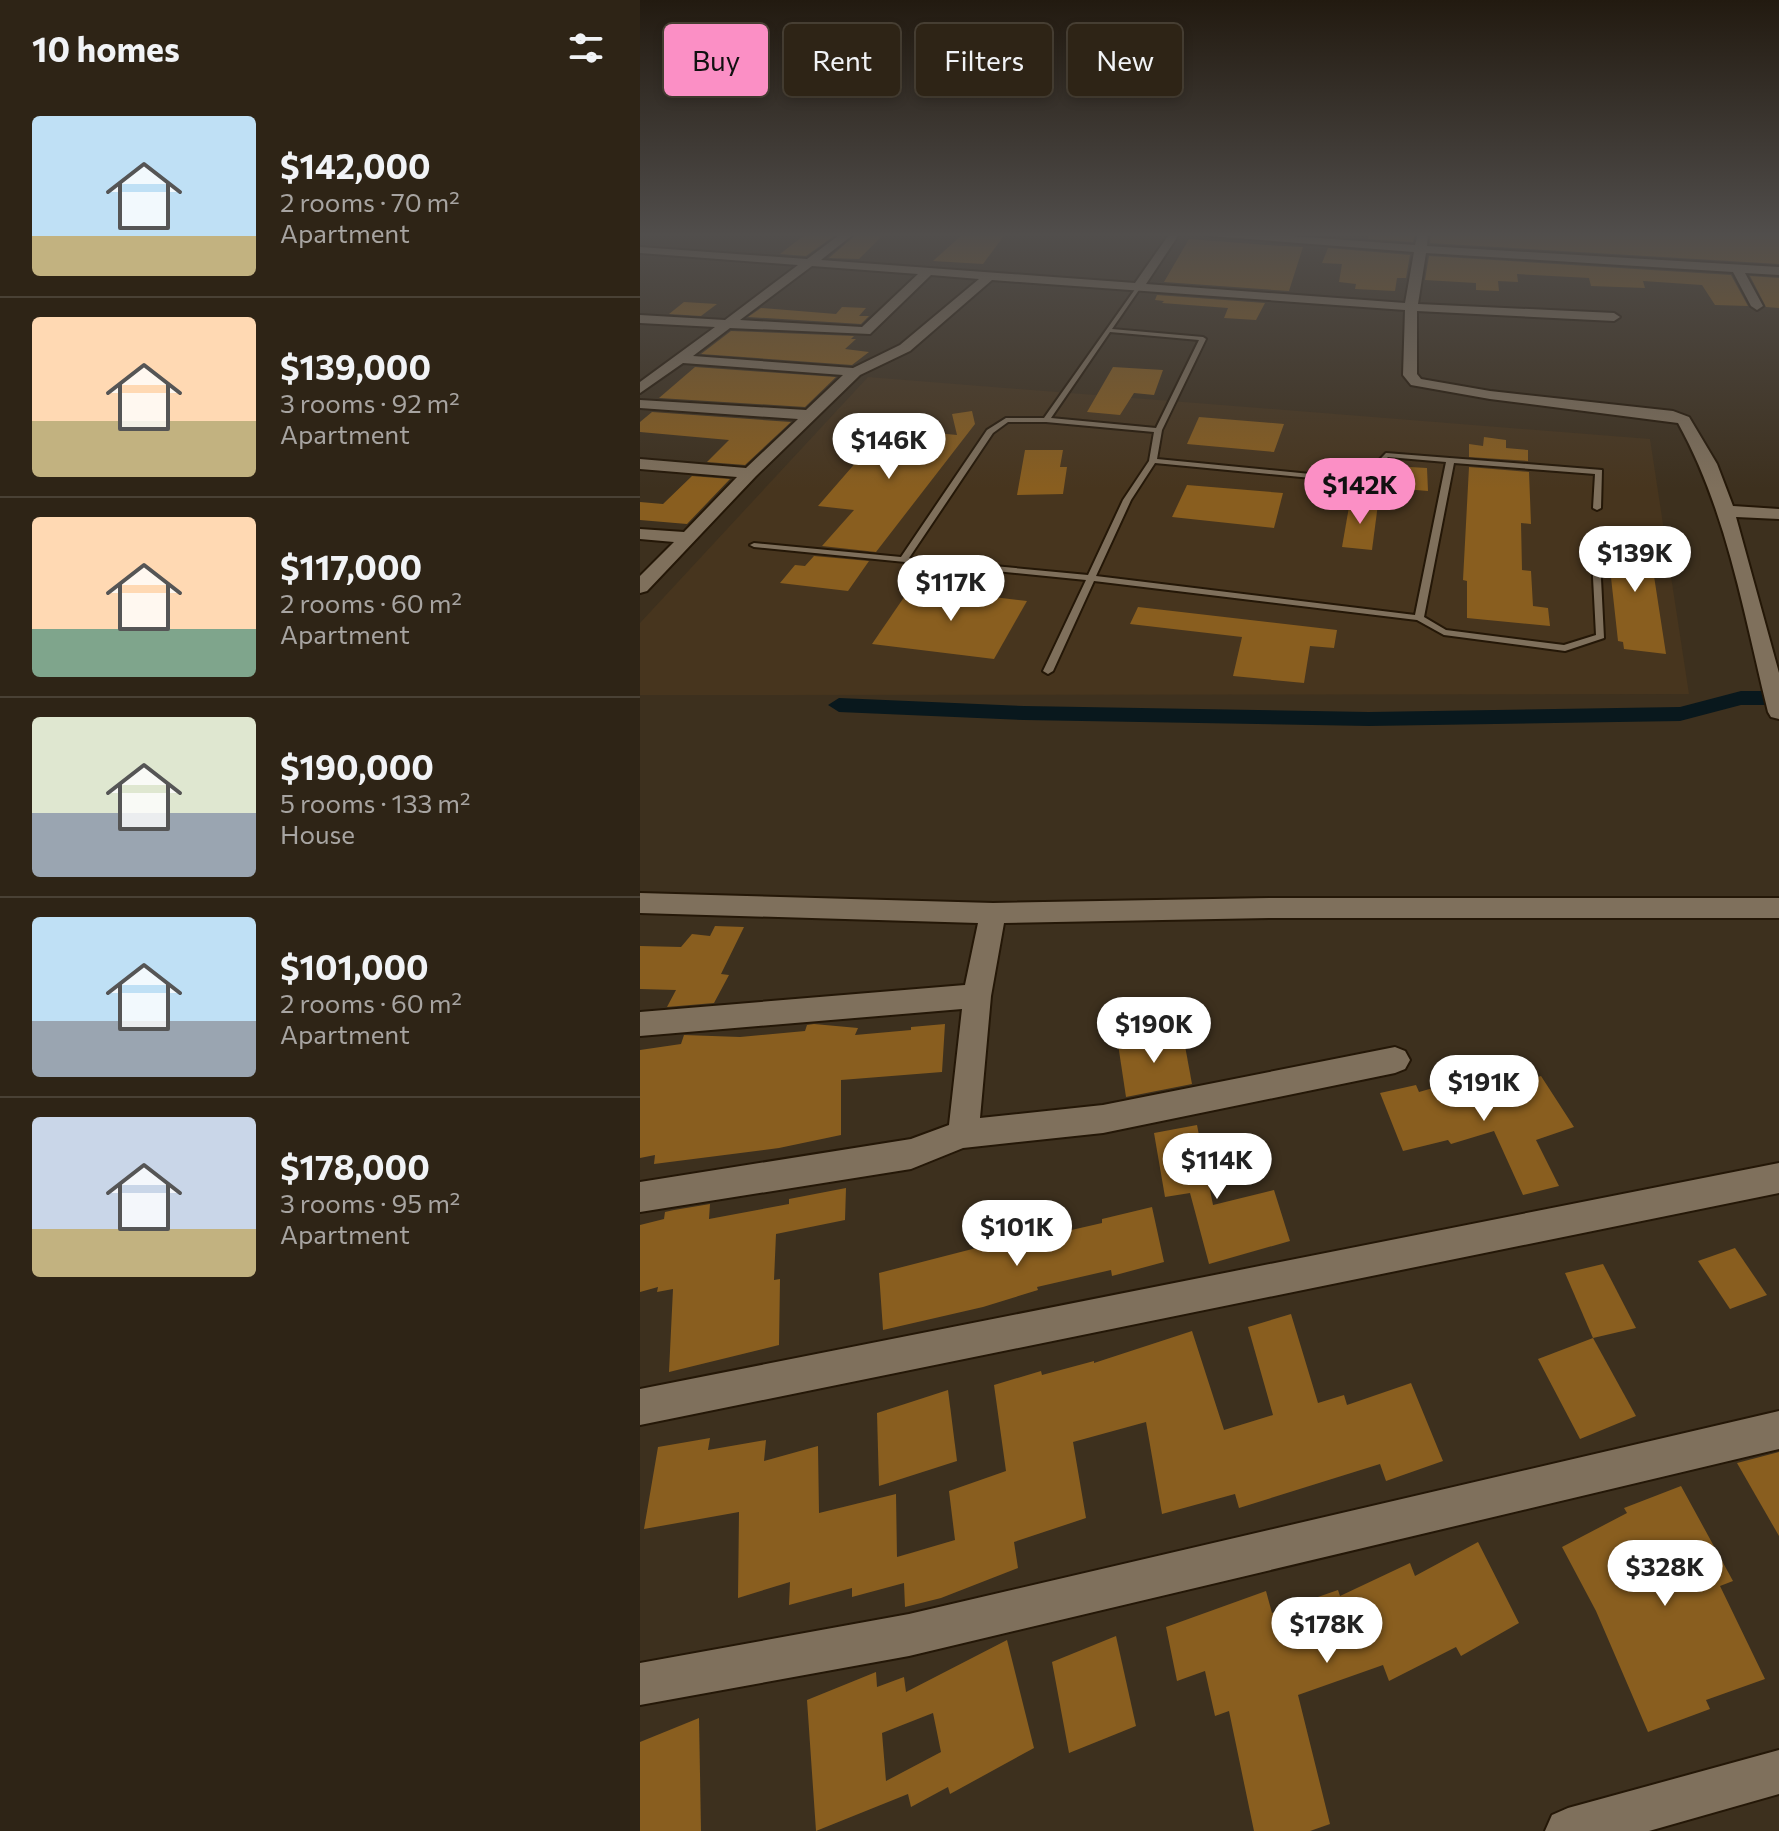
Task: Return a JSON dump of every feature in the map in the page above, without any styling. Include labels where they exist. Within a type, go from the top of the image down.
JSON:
[{"type":"street","points":[[640,389],[730,318]]},
{"type":"street","points":[[643,321],[865,331],[878,318]]},
{"type":"street","points":[[640,587],[808,415],[855,372],[905,348],[939,318]]},
{"type":"street","points":[[1411,318],[1410,375],[1416,382],[1490,395],[1658,414],[1684,420],[1709,464],[1726,511],[1779,712]]},
{"type":"street","points":[[679,359],[855,372]]},
{"type":"street","points":[[640,404],[808,415]]},
{"type":"street","points":[[640,464],[750,473]]},
{"type":"street","points":[[1726,511],[1779,514]]},
{"type":"street","points":[[640,534],[686,537]]},
{"type":"street","points":[[640,903],[993,913],[1269,908],[1779,908]]},
{"type":"street","points":[[963,1134],[977,996],[993,913]]},
{"type":"street","points":[[640,1024],[977,996]]},
{"type":"street","points":[[640,1197],[911,1154],[963,1134],[1103,1119],[1395,1060]]},
{"type":"street","points":[[640,1407],[1779,1178]]},
{"type":"street","points":[[640,1684],[909,1635],[1779,1430]]},
{"type":"street","points":[[1568,1831],[1779,1772]]},
{"type":"lane","points":[[1046,420],[1116,318]]},
{"type":"lane","points":[[1048,671],[1127,500],[1153,461],[1158,430],[1203,339],[1108,330]]},
{"type":"lane","points":[[904,559],[990,432],[1006,420],[1046,420],[1158,430]]},
{"type":"lane","points":[[1153,461],[1363,481],[1386,455],[1599,472],[1597,508]]},
{"type":"lane","points":[[1419,618],[1450,462]]},
{"type":"lane","points":[[754,545],[1089,578],[1419,618],[1444,632],[1565,648],[1601,636],[1595,539]]},
{"type":"shaded area","points":[[868,377],[1650,439],[1689,694],[640,695],[640,623]]},
{"type":"building","points":[[771,318],[867,318],[861,324]]},
{"type":"building","points":[[731,331],[854,336],[851,339],[856,339],[845,349],[869,352],[852,365],[701,354]]},
{"type":"building","points":[[695,367],[836,377],[805,407],[659,398]]},
{"type":"building","points":[[1113,367],[1163,370],[1154,395],[1134,393],[1120,415],[1087,412]]},
{"type":"building","points":[[972,411],[975,424],[876,552],[822,546],[854,510],[818,506],[858,460],[845,459],[873,427],[957,435],[952,414]]},
{"type":"building","points":[[652,412],[791,422],[745,465],[707,462],[729,440],[640,432],[640,422]]},
{"type":"building","points":[[1199,417],[1284,424],[1274,452],[1187,444]]},
{"type":"building","points":[[1484,437],[1506,440],[1506,448],[1528,450],[1528,461],[1469,457],[1469,444],[1483,446]]},
{"type":"building","points":[[1025,450],[1063,450],[1060,467],[1067,467],[1063,494],[1017,495]]},
{"type":"building","points":[[1392,466],[1427,468],[1428,491],[1392,488]]},
{"type":"building","points":[[1469,467],[1529,472],[1531,524],[1521,523],[1522,570],[1531,571],[1533,606],[1548,608],[1550,626],[1467,618],[1467,581],[1463,580]]},
{"type":"building","points":[[692,476],[730,479],[687,524],[640,520],[640,502],[663,504]]},
{"type":"building","points":[[1187,485],[1283,493],[1274,528],[1172,517]]},
{"type":"building","points":[[1350,501],[1378,504],[1372,550],[1342,547]]},
{"type":"building","points":[[1606,532],[1648,537],[1666,654],[1624,649],[1623,642],[1618,641]]},
{"type":"building","points":[[814,556],[869,561],[848,591],[780,583],[795,565],[805,566]]},
{"type":"building","points":[[911,587],[1027,601],[994,659],[872,644]]},
{"type":"building","points":[[1138,607],[1337,630],[1334,648],[1310,646],[1304,683],[1233,676],[1242,637],[1130,624]]},
{"type":"building","points":[[715,926],[744,927],[721,974],[729,975],[714,1003],[667,1007],[676,990],[640,989],[640,946],[681,947],[692,934],[710,936]]},
{"type":"building","points":[[945,1024],[942,1072],[841,1080],[841,1135],[779,1148],[654,1164],[655,1155],[640,1158],[640,1050],[681,1044],[684,1035],[740,1037],[805,1031],[807,1025],[858,1028],[855,1035]]},
{"type":"building","points":[[1183,1035],[1192,1084],[1126,1097],[1118,1044]]},
{"type":"building","points":[[1541,1076],[1574,1127],[1536,1140],[1559,1186],[1523,1195],[1494,1131],[1451,1144],[1448,1140],[1403,1151],[1380,1093],[1416,1085],[1419,1092],[1461,1080],[1471,1100]]},
{"type":"building","points":[[1197,1125],[1213,1205],[1274,1190],[1290,1241],[1209,1264],[1190,1193],[1165,1197],[1154,1133]]},
{"type":"building","points":[[846,1188],[845,1220],[776,1234],[774,1280],[780,1279],[779,1345],[669,1372],[673,1289],[657,1292],[658,1287],[640,1292],[640,1225],[664,1219],[665,1212],[674,1210],[710,1204],[709,1219],[789,1204],[789,1199]]},
{"type":"building","points":[[1152,1207],[1164,1262],[1112,1276],[1111,1270],[1037,1287],[1038,1290],[983,1307],[883,1330],[879,1273],[1027,1235],[1028,1240],[1102,1223],[1102,1219]]},
{"type":"building","points":[[1735,1248],[1767,1295],[1730,1309],[1698,1261]]},
{"type":"building","points":[[1603,1264],[1636,1328],[1593,1338],[1565,1273]]},
{"type":"building","points":[[1291,1314],[1318,1403],[1344,1395],[1347,1405],[1411,1383],[1443,1461],[1386,1481],[1380,1464],[1239,1508],[1235,1494],[1162,1514],[1146,1422],[1073,1442],[1086,1518],[1014,1542],[1018,1568],[941,1598],[905,1607],[904,1583],[852,1597],[852,1588],[789,1605],[790,1582],[738,1598],[739,1512],[644,1529],[658,1447],[710,1438],[708,1450],[766,1440],[764,1461],[818,1446],[819,1513],[896,1494],[897,1557],[955,1540],[949,1491],[1006,1471],[994,1385],[1041,1371],[1042,1375],[1094,1363],[1192,1331],[1224,1430],[1273,1415],[1248,1327]]},
{"type":"building","points":[[1593,1338],[1636,1416],[1580,1439],[1538,1359]]},
{"type":"building","points":[[948,1390],[957,1461],[879,1486],[877,1413]]},
{"type":"building","points":[[1779,1452],[1779,1536],[1737,1463]]},
{"type":"building","points":[[1681,1486],[1733,1581],[1720,1586],[1765,1679],[1706,1700],[1710,1709],[1648,1732],[1596,1611],[1562,1547],[1627,1513],[1624,1508]]},
{"type":"building","points":[[1478,1542],[1519,1623],[1461,1656],[1456,1647],[1389,1681],[1383,1665],[1298,1695],[1330,1824],[1310,1831],[1254,1831],[1229,1711],[1215,1716],[1205,1671],[1177,1681],[1166,1627],[1266,1591],[1272,1613],[1338,1590],[1340,1596],[1410,1563],[1415,1576]]},
{"type":"building","points":[[1116,1636],[1136,1726],[1069,1753],[1052,1662]]},
{"type":"building","points":[[1007,1640],[1034,1748],[950,1794],[948,1787],[911,1807],[908,1794],[816,1831],[807,1700],[876,1672],[877,1687],[904,1677],[906,1692]],"holes":[[[933,1713],[941,1752],[886,1781],[882,1733]]]},
{"type":"building","points":[[699,1718],[701,1831],[640,1831],[640,1742]]},
{"type":"waterway","points":[[839,705],[1024,713],[1369,719],[1680,714],[1741,698],[1779,698]]}]
